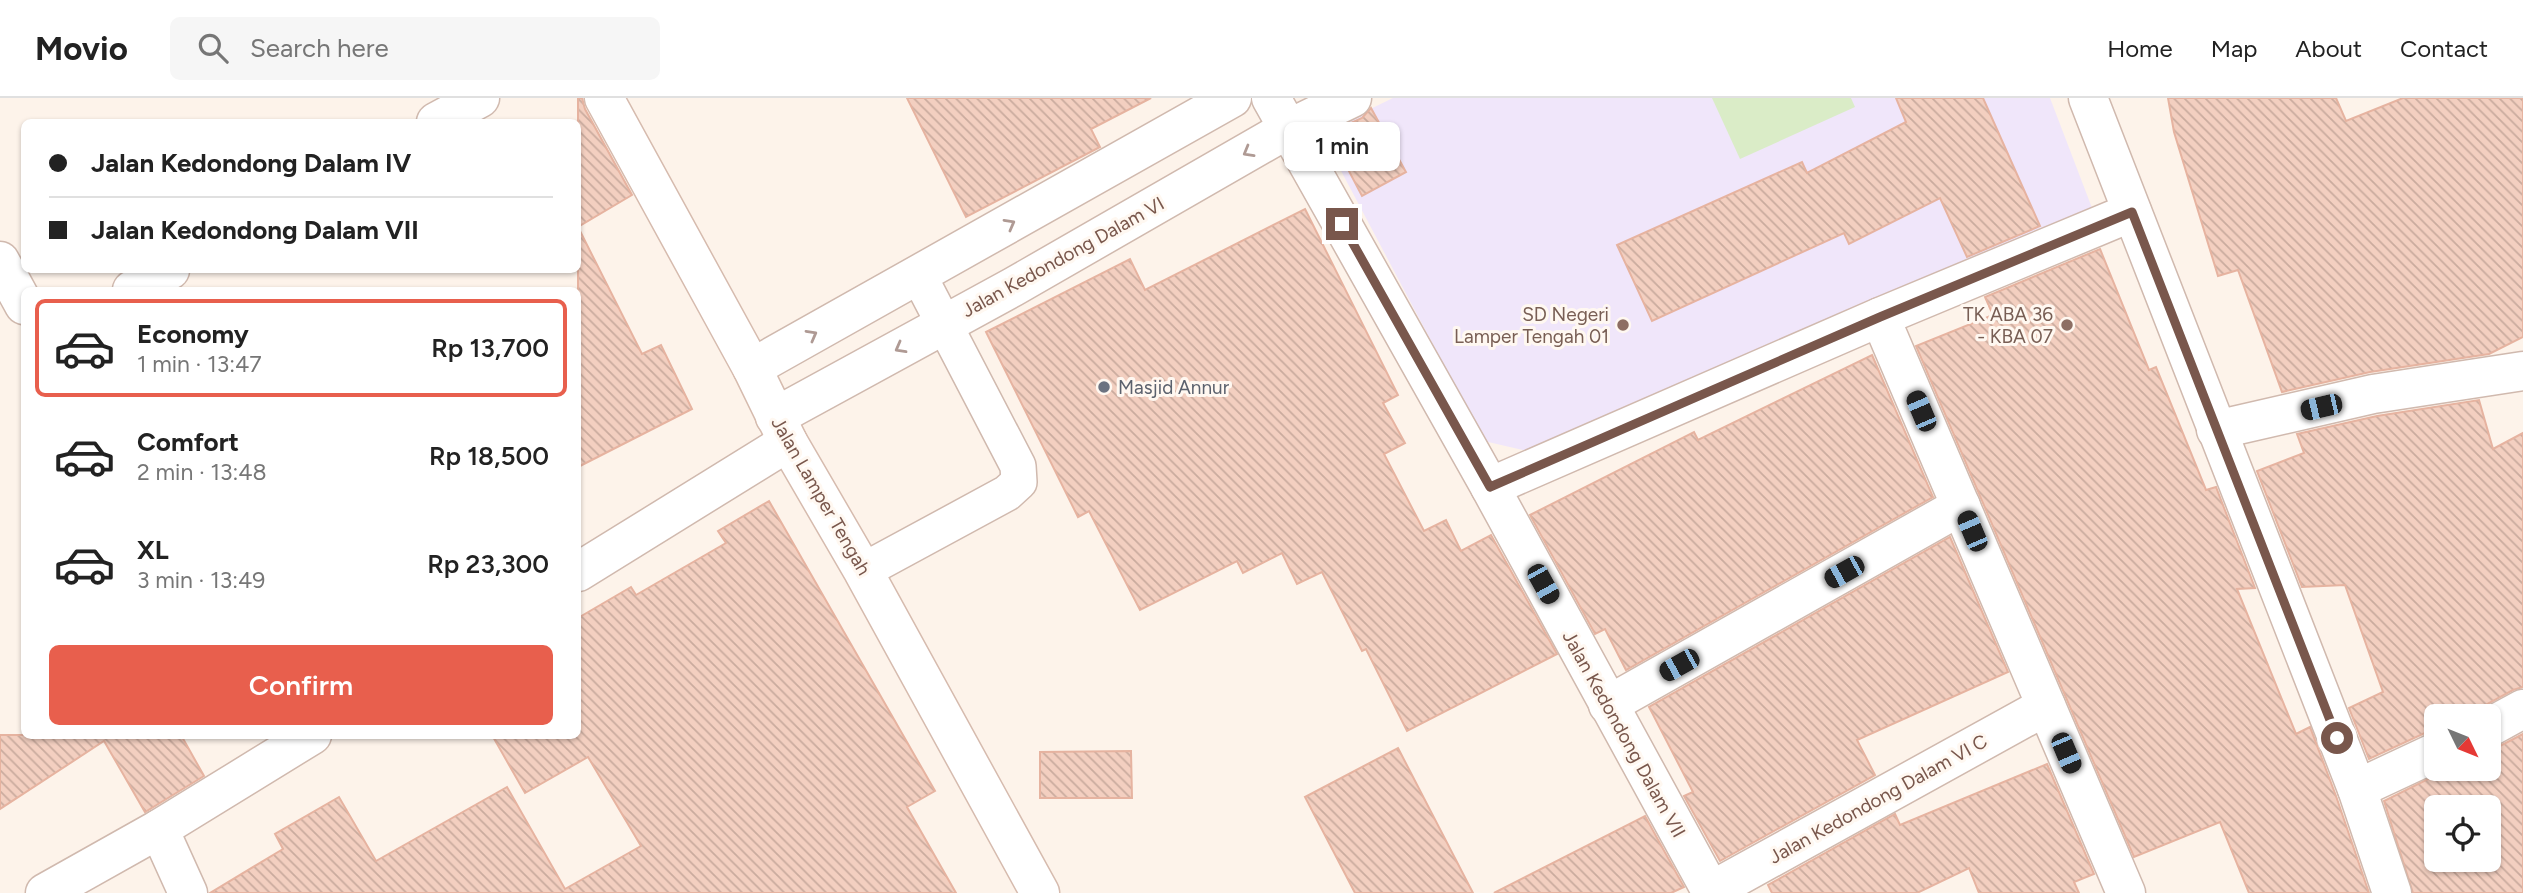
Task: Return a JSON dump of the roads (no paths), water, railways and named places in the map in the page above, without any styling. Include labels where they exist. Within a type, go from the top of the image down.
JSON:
[{"type":"street","points":[[442,119],[480,98]]},
{"type":"street","name":"Jalan Lamper Tengah","points":[[604,98],[752,368],[782,430],[863,571],[1040,893]]},
{"type":"street","points":[[752,368],[1232,98]]},
{"type":"street","name":"Jalan Kedondong Dalam VI","points":[[581,570],[782,430],[1279,113],[1352,98]]},
{"type":"street","points":[[2088,98],[2357,789],[2392,893]]},
{"type":"street","name":"Jalan Kedondong Dalam VII","points":[[1279,113],[1490,487],[1711,892]]},
{"type":"street","points":[[1490,487],[1880,317],[2132,212]]},
{"type":"street","points":[[0,261],[16,307]]},
{"type":"street","points":[[138,287],[164,273]]},
{"type":"street","points":[[1880,317],[2126,893]]},
{"type":"street","points":[[2216,430],[2373,394],[2523,372]]},
{"type":"street","points":[[1608,705],[1961,506]]},
{"type":"street","name":"Jalan Kedondong Dalam VI C","points":[[1711,892],[2046,706]]},
{"type":"street","points":[[2501,721],[2523,709]]},
{"type":"street","points":[[45,893],[159,829],[273,745],[296,739]]},
{"type":"street","points":[[2357,789],[2424,758]]},
{"type":"street","points":[[159,829],[187,893]]},
{"type":"lane","points":[[863,571],[1007,493],[1020,482],[1018,466],[919,276]]},
{"type":"place","name":"SD Negeri Lamper Tengah 01","points":[[1623,325]]},
{"type":"place","name":"TK ABA 36 - KBA 07","points":[[2067,325]]},
{"type":"place","name":"Masjid Annur","points":[[1104,387]]}]
